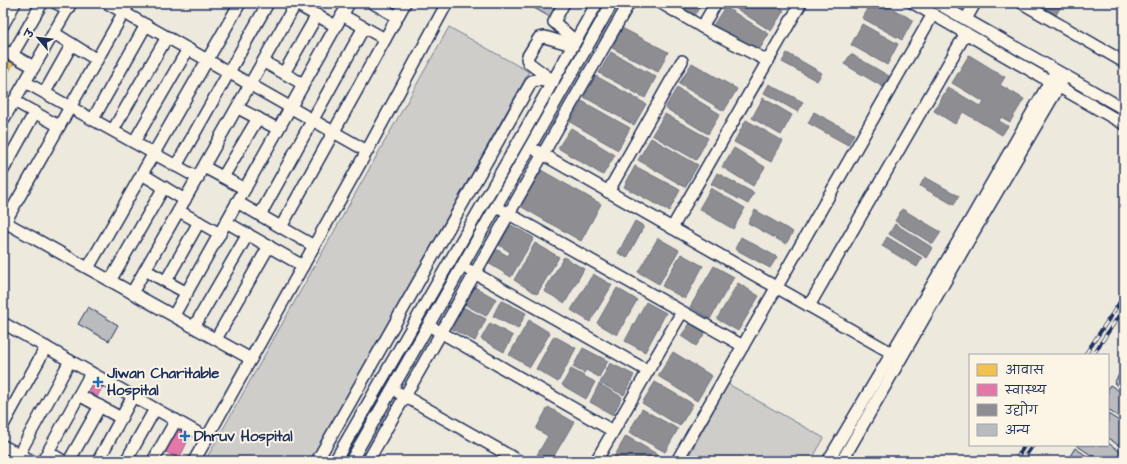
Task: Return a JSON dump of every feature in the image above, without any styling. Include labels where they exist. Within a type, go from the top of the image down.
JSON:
[{"type":"street","points":[[3,25],[15,3]]},
{"type":"street","points":[[34,67],[7,52],[42,3]]},
{"type":"street","points":[[5,113],[14,101],[70,6],[56,3]]},
{"type":"street","points":[[107,3],[126,8],[146,25],[367,151]]},
{"type":"street","points":[[88,268],[240,3]]},
{"type":"street","points":[[176,166],[268,3]]},
{"type":"street","points":[[132,293],[238,108],[296,3],[336,26]]},
{"type":"street","points":[[174,315],[349,3]]},
{"type":"street","points":[[280,227],[405,3]]},
{"type":"street","points":[[194,461],[367,151],[447,3]]},
{"type":"street","points":[[564,3],[554,22],[574,43]]},
{"type":"street","points":[[335,461],[553,82],[596,3]]},
{"type":"street","points":[[351,461],[612,3]]},
{"type":"street","points":[[368,461],[629,3]]},
{"type":"street","points":[[660,3],[702,27],[768,61]]},
{"type":"street","points":[[702,27],[716,3]]},
{"type":"street","points":[[672,228],[801,3]]},
{"type":"street","points":[[913,3],[932,12],[1124,124]]},
{"type":"street","points":[[937,3],[949,6],[966,20],[1124,109]]},
{"type":"street","points":[[966,20],[975,3]]},
{"type":"street","points":[[1022,3],[1124,62]]},
{"type":"street","points":[[375,4],[397,17]]},
{"type":"street","points":[[677,461],[932,12],[949,6]]},
{"type":"street","points":[[126,8],[4,222],[251,359]]},
{"type":"street","points":[[284,73],[317,15]]},
{"type":"street","points":[[342,15],[385,39]]},
{"type":"street","points":[[93,119],[146,25]]},
{"type":"street","points":[[260,215],[364,27]]},
{"type":"street","points":[[54,33],[97,60]]},
{"type":"street","points":[[809,306],[966,33]]},
{"type":"street","points":[[113,130],[167,37]]},
{"type":"street","points":[[553,82],[529,63],[527,59],[528,56],[539,38],[574,43]]},
{"type":"street","points":[[45,92],[72,44]]},
{"type":"street","points":[[134,142],[188,49]]},
{"type":"street","points":[[608,192],[682,61]]},
{"type":"street","points":[[264,62],[303,84]]},
{"type":"street","points":[[828,461],[896,356],[1061,74]]},
{"type":"street","points":[[317,461],[532,81],[537,80],[553,82]]},
{"type":"street","points":[[25,82],[198,178]]},
{"type":"street","points":[[14,101],[59,126]]},
{"type":"street","points":[[238,108],[278,129]]},
{"type":"street","points":[[3,170],[35,112]]},
{"type":"street","points":[[223,177],[258,118]]},
{"type":"street","points":[[519,141],[896,356]]},
{"type":"street","points":[[204,167],[245,188]]},
{"type":"street","points":[[142,174],[185,200]]},
{"type":"street","points":[[110,281],[164,187]]},
{"type":"street","points":[[237,202],[314,246]]},
{"type":"street","points":[[496,207],[743,346]]},
{"type":"street","points":[[179,211],[220,234]]},
{"type":"street","points":[[166,281],[199,222]]},
{"type":"street","points":[[226,222],[303,266]]},
{"type":"street","points":[[194,327],[248,234]]},
{"type":"street","points":[[216,339],[269,246]]},
{"type":"street","points":[[462,266],[648,371]]},
{"type":"street","points":[[145,270],[186,293]]},
{"type":"street","points":[[596,461],[682,312]]},
{"type":"street","points":[[3,323],[207,438]]},
{"type":"street","points":[[429,325],[613,432]]},
{"type":"street","points":[[3,425],[46,347]]},
{"type":"street","points":[[842,461],[896,356]]},
{"type":"street","points":[[19,454],[70,361]]},
{"type":"street","points":[[63,461],[46,457],[91,373]]},
{"type":"street","points":[[380,382],[519,461]]},
{"type":"street","points":[[79,394],[121,418]]},
{"type":"street","points":[[98,461],[133,396]]},
{"type":"street","points":[[69,461],[100,406]]},
{"type":"street","points":[[126,461],[155,409]]},
{"type":"street","points":[[152,461],[176,420]]},
{"type":"street","points":[[3,446],[32,461]]},
{"type":"shaded area","points":[[449,27],[529,72],[310,461],[205,461]]},
{"type":"shaded area","points":[[728,384],[824,438],[811,461],[686,461]]},
{"type":"building: आवास","points":[[3,55],[15,61],[4,81],[3,81]]},
{"type":"building: स्वास्थ्य","points":[[95,376],[105,382],[97,397],[87,391]]},
{"type":"building: स्वास्थ्य","points":[[175,424],[192,432],[179,459],[162,450]]},
{"type":"building: उद्योग","points":[[666,3],[702,3],[693,18]]},
{"type":"building: उद्योग","points":[[729,3],[772,3],[784,10],[771,31]]},
{"type":"building: उद्योग","points":[[870,3],[882,3],[913,20],[902,40],[862,18]]},
{"type":"building: उद्योग","points":[[1035,3],[1063,3],[1056,15]]},
{"type":"building: उद्योग","points":[[725,7],[769,34],[756,55],[712,27]]},
{"type":"building: उद्योग","points":[[862,24],[898,44],[887,65],[851,45]]},
{"type":"building: उद्योग","points":[[622,28],[668,52],[658,72],[612,48]]},
{"type":"building: उद्योग","points":[[611,52],[656,77],[645,98],[599,73]]},
{"type":"building: उद्योग","points":[[787,53],[822,73],[817,81],[782,62]]},
{"type":"building: उद्योग","points":[[851,54],[889,76],[883,87],[844,64]]},
{"type":"building: उद्योग","points":[[969,55],[1005,77],[1000,85],[1024,99],[1010,122],[1001,117],[999,121],[1008,126],[1002,135],[963,112],[955,124],[934,111],[948,87],[981,107],[984,102],[952,83]]},
{"type":"building: उद्योग","points":[[692,63],[737,89],[724,111],[679,84]]},
{"type":"building: उद्योग","points":[[596,76],[646,104],[634,125],[584,97]]},
{"type":"building: उद्योग","points":[[769,84],[803,102],[798,112],[764,93]]},
{"type":"building: उद्योग","points":[[677,88],[720,114],[708,134],[665,108]]},
{"type":"building: उद्योग","points":[[763,98],[792,115],[781,135],[752,118]]},
{"type":"building: उद्योग","points":[[582,101],[630,128],[618,150],[570,122]]},
{"type":"building: उद्योग","points":[[814,112],[854,134],[848,145],[808,123]]},
{"type":"building: उद्योग","points":[[665,114],[708,138],[696,160],[652,135]]},
{"type":"building: उद्योग","points":[[746,120],[783,141],[771,162],[734,142]]},
{"type":"building: उद्योग","points":[[571,128],[615,155],[603,175],[558,148]]},
{"type":"building: उद्योग","points":[[651,138],[698,165],[685,187],[638,160]]},
{"type":"building: उद्योग","points":[[734,148],[765,167],[753,186],[722,167]]},
{"type":"building: उद्योग","points":[[635,166],[680,190],[669,211],[624,187]]},
{"type":"building: उद्योग","points":[[541,170],[601,204],[581,241],[520,206]]},
{"type":"building: उद्योग","points":[[717,173],[754,193],[748,204],[711,184]]},
{"type":"building: उद्योग","points":[[925,177],[959,196],[954,205],[920,186]]},
{"type":"building: उद्योग","points":[[711,188],[745,208],[733,229],[699,209]]},
{"type":"building: उद्योग","points":[[902,209],[941,232],[933,244],[895,221]]},
{"type":"building: उद्योग","points":[[755,210],[793,232],[786,244],[748,223]]},
{"type":"building: उद्योग","points":[[635,221],[644,226],[627,258],[618,253]]},
{"type":"building: उद्योग","points":[[895,224],[933,248],[927,258],[889,234]]},
{"type":"building: उद्योग","points":[[511,225],[534,238],[511,277],[488,263],[496,249],[508,256],[510,252],[499,245]]},
{"type":"building: उद्योग","points":[[741,237],[777,257],[770,268],[735,249]]},
{"type":"building: उद्योग","points":[[887,237],[922,258],[917,267],[882,246]]},
{"type":"building: उद्योग","points":[[658,238],[679,250],[659,284],[638,272]]},
{"type":"building: उद्योग","points":[[535,243],[559,257],[537,294],[514,280]]},
{"type":"building: उद्योग","points":[[681,254],[703,266],[685,299],[662,286]]},
{"type":"building: उद्योग","points":[[564,257],[584,269],[565,303],[544,291]]},
{"type":"building: उद्योग","points":[[714,266],[734,277],[710,319],[690,307]]},
{"type":"building: उद्योग","points":[[593,274],[612,285],[590,322],[571,310]]},
{"type":"building: उद्योग","points":[[738,283],[759,296],[738,331],[717,319]]},
{"type":"building: उद्योग","points":[[473,286],[496,299],[486,316],[464,304]]},
{"type":"building: उद्योग","points":[[617,288],[637,300],[617,335],[597,323]]},
{"type":"building: उद्योग","points":[[501,300],[526,313],[518,329],[493,316]]},
{"type":"building: उद्योग","points":[[646,302],[666,313],[645,352],[625,341]]},
{"type":"building: उद्योग","points":[[463,307],[486,319],[475,341],[452,329]]},
{"type":"building: उद्योग","points":[[529,320],[550,333],[530,367],[509,355]]},
{"type":"building: उद्योग","points":[[490,323],[513,336],[504,352],[481,339]]},
{"type":"building: उद्योग","points":[[690,323],[705,333],[696,346],[681,336]]},
{"type":"building: उद्योग","points":[[554,336],[576,348],[558,382],[536,369]]},
{"type":"building: उद्योग","points":[[583,348],[608,361],[599,377],[586,370],[584,373],[573,367]]},
{"type":"building: उद्योग","points":[[673,352],[712,376],[697,401],[658,376]]},
{"type":"building: उद्योग","points":[[610,363],[634,375],[624,395],[600,383]]},
{"type":"building: उद्योग","points":[[571,369],[595,382],[586,399],[562,385]]},
{"type":"building: उद्योग","points":[[655,382],[693,404],[680,426],[642,403]]},
{"type":"building: उद्योग","points":[[599,384],[622,397],[613,415],[590,402]]},
{"type":"building: उद्योग","points":[[548,407],[574,422],[551,461],[547,461],[537,455],[548,436],[536,429]]},
{"type":"building: उद्योग","points":[[642,409],[678,429],[665,452],[629,432]]},
{"type":"building: उद्योग","points":[[626,436],[662,457],[659,461],[617,461],[613,459]]},
{"type":"building: अन्य","points":[[531,3],[557,4],[550,17],[529,5]]},
{"type":"building: अन्य","points":[[88,307],[118,325],[109,341],[78,324]]},
{"type":"building: अन्य","points":[[1123,368],[1124,369],[1124,390],[1114,383]]},
{"type":"building: अन्य","points":[[1110,385],[1124,394],[1124,420],[1109,411]]},
{"type":"building: अन्य","points":[[1109,415],[1124,424],[1124,449],[1109,439]]},
{"type":"building: अन्य","points":[[1109,444],[1124,454],[1124,461],[1100,461],[1078,446],[1109,446]]},
{"type":"building: अन्य","points":[[1075,448],[1094,461],[1067,461]]},
{"type":"railway","points":[[1086,354],[1124,296]]},
{"type":"railway","points":[[1094,354],[1124,308]]},
{"type":"railway","points":[[1015,461],[1024,446]]},
{"type":"railway","points":[[1022,461],[1032,446]]},
{"type":"place","name":"Jiwan Charitable Hospital","points":[[98,382]]},
{"type":"place","name":"Dhruv Hospital","points":[[185,436]]}]
